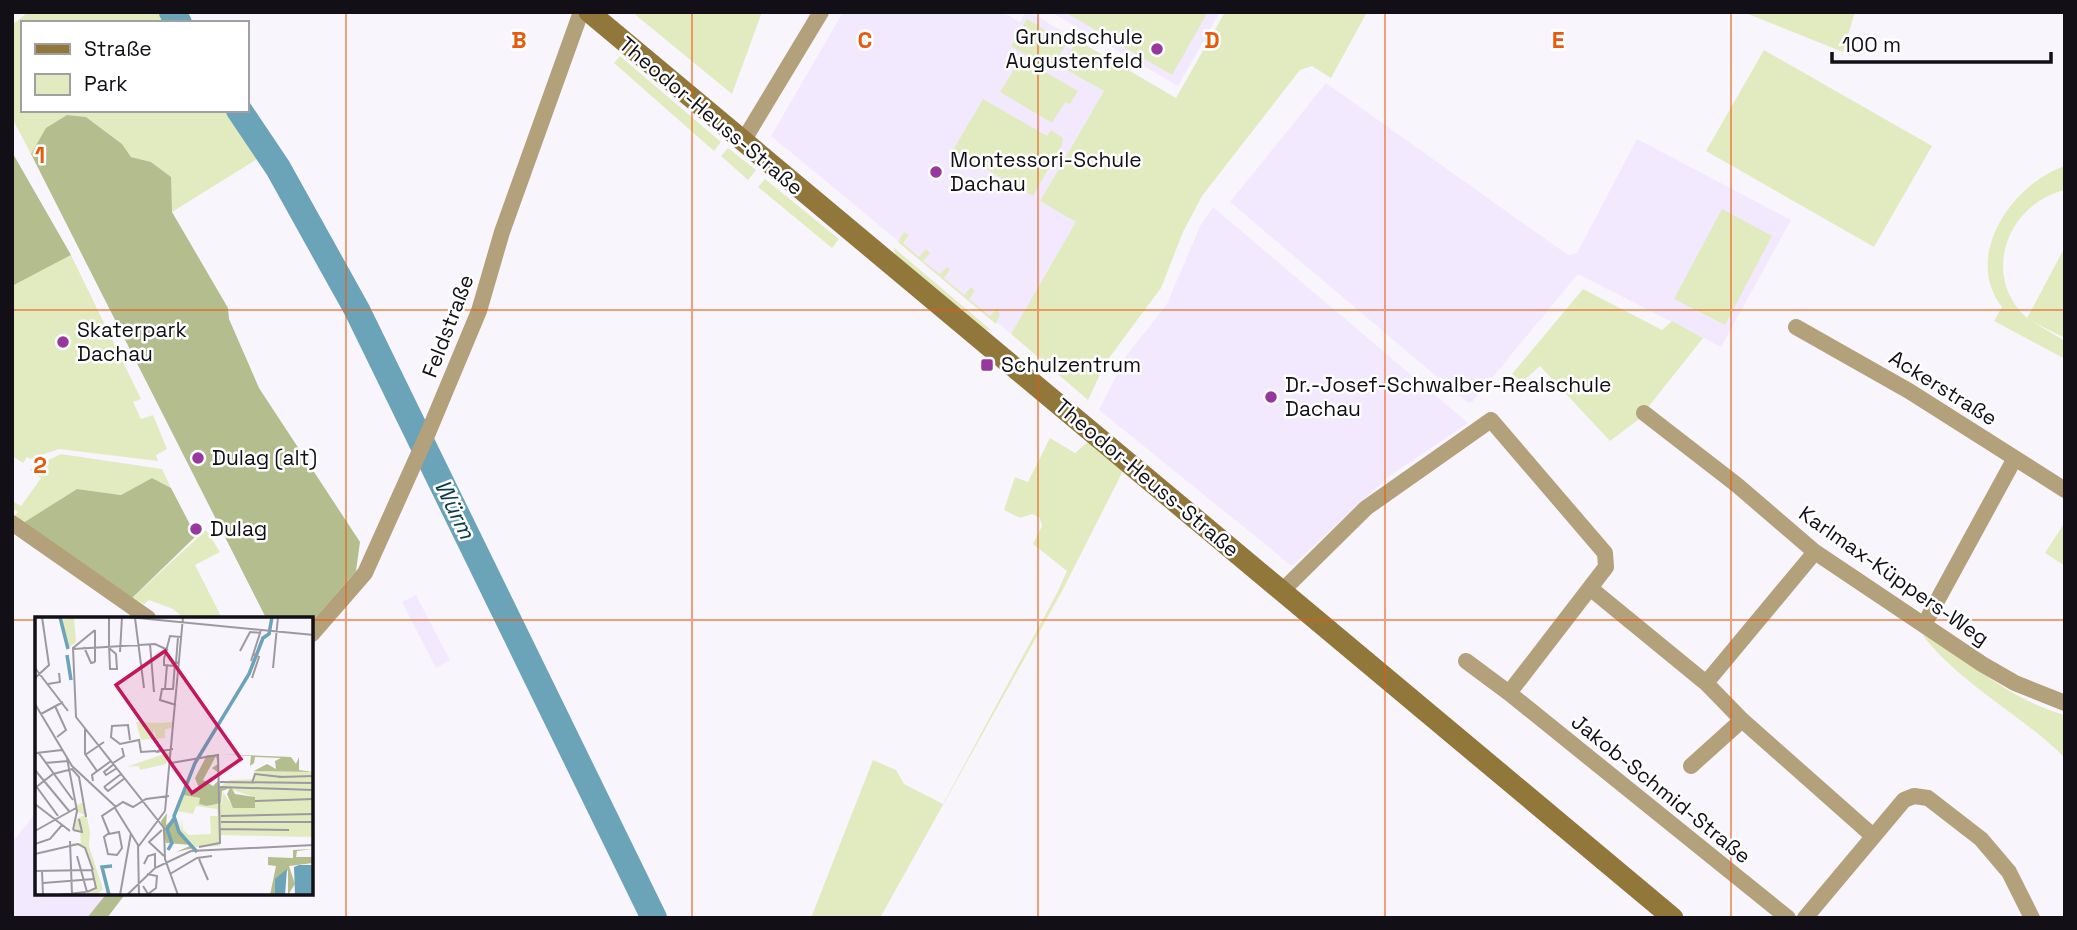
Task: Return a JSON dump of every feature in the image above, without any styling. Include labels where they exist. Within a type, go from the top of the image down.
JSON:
[{"type":"street","name":"Feldstraße","points":[[313,633],[365,573],[428,433],[479,310],[502,232],[581,12]]},
{"type":"street","name":"Theodor-Heuss-Straße","points":[[589,12],[1673,918]]},
{"type":"street","points":[[742,142],[821,12]]},
{"type":"street","name":"Ackerstraße","points":[[1796,327],[1898,385],[2065,490]]},
{"type":"street","name":"Karlmax-Küppers-Weg","points":[[1644,413],[1737,485],[1815,552],[2015,683],[2065,703]]},
{"type":"street","points":[[1282,591],[1366,508],[1491,420],[1605,553],[1606,567],[1508,693]]},
{"type":"street","points":[[1924,623],[2015,458]]},
{"type":"street","points":[[12,523],[147,617]]},
{"type":"street","points":[[1706,683],[1815,552]]},
{"type":"street","points":[[1590,589],[1706,683],[1742,720],[1873,836]]},
{"type":"street","name":"Jakob-Schmid-Straße","points":[[1466,661],[1788,918]]},
{"type":"street","points":[[1691,766],[1742,720]]},
{"type":"street","points":[[1805,918],[1904,800],[1914,796],[1928,798],[1988,848],[2009,872],[2032,918]]},
{"type":"shaded area","name":"Montessori-Schule Dachau","points":[[843,12],[1002,12],[1020,22],[1026,12],[1030,12],[1077,40],[1062,67],[1104,91],[1040,201],[1077,222],[1011,334],[771,136]]},
{"type":"shaded area","name":"Grundschule Augustenfeld","points":[[1051,12],[1220,12],[1178,86]]},
{"type":"shaded area","points":[[1326,83],[1568,255],[1577,253],[1637,139],[1791,220],[1721,347],[1578,274],[1472,402],[1468,403],[1230,202]]},
{"type":"shaded area","name":"Dr.-Josef-Schwalber-Realschule Dachau","points":[[1213,207],[1468,423],[1388,477],[1292,566],[1099,410],[1126,356],[1167,304],[1200,226]]},
{"type":"shaded area","points":[[416,595],[450,660],[436,668],[402,602]]},
{"type":"shaded area","points":[[35,814],[35,895],[105,895],[87,918],[12,918],[12,843]]},
{"type":"green space","points":[[28,12],[159,12],[165,21],[21,21],[21,112],[227,112],[259,158],[172,212],[170,177],[151,162],[131,157],[122,144],[86,117],[67,115],[47,128],[31,154],[12,118],[12,25]]},
{"type":"green space","points":[[632,12],[762,12],[732,94]]},
{"type":"green space","name":"Grundschule Augustenfeld","points":[[1065,12],[1208,12],[1172,75]]},
{"type":"green space","points":[[1225,12],[1367,12],[1331,78],[1312,66],[1300,70],[1202,196],[1183,232],[1161,288],[1106,362],[1088,400],[1011,334],[1076,222],[1040,201],[1104,91],[1061,67],[1077,40],[1176,98]]},
{"type":"green space","points":[[1743,12],[1855,12],[1843,52]]},
{"type":"green space","points":[[1027,19],[1067,43],[1050,70],[1011,46]]},
{"type":"green space","points":[[1764,50],[1932,146],[1874,247],[1706,151]]},
{"type":"green space","points":[[620,56],[721,142],[714,151],[614,63]]},
{"type":"green space","points":[[1021,58],[1078,91],[1070,104],[1065,102],[1052,123],[1000,92]]},
{"type":"green space","points":[[983,99],[1047,136],[1051,130],[1063,138],[1062,145],[1033,196],[953,150]]},
{"type":"green space","points":[[67,115],[86,117],[122,144],[131,157],[151,162],[171,177],[172,212],[228,308],[229,319],[259,388],[360,542],[356,571],[313,621],[313,617],[265,617],[31,154],[46,128]]},
{"type":"green space","points":[[728,148],[756,170],[748,180],[721,156]]},
{"type":"green space","points":[[12,152],[71,255],[12,286]]},
{"type":"green space","points":[[2065,166],[2065,190],[2045,198],[2028,210],[2015,226],[2003,263],[2005,282],[2013,301],[2027,318],[2065,247],[2065,338],[2031,321],[2065,341],[2065,359],[1994,321],[2002,307],[1991,287],[1988,266],[1991,244],[1999,224],[2012,205],[2028,188]]},
{"type":"green space","points":[[765,179],[839,239],[832,248],[758,187]]},
{"type":"green space","points":[[1722,209],[1772,236],[1725,325],[1674,299]]},
{"type":"green space","points":[[904,232],[909,235],[903,243],[919,257],[926,249],[930,253],[923,261],[940,274],[947,267],[950,270],[944,278],[964,295],[971,287],[975,291],[969,299],[990,316],[997,308],[1000,314],[996,324],[898,242]]},
{"type":"green space","points":[[893,247],[991,330],[983,330],[897,258]]},
{"type":"green space","name":"Skaterpark Dachau","points":[[71,255],[141,399],[133,402],[141,419],[153,415],[167,449],[156,455],[158,461],[59,449],[30,459],[27,457],[23,463],[12,456],[12,286]]},
{"type":"green space","points":[[1583,289],[1662,330],[1672,321],[1703,338],[1638,420],[1610,441],[1540,366],[1522,382],[1512,374]]},
{"type":"green space","points":[[1050,438],[1075,453],[1089,441],[1123,471],[1061,593],[880,918],[811,918],[873,760],[896,770],[904,784],[943,804],[1058,591],[1067,571],[1033,544],[1042,526],[1040,518],[1032,514],[1020,518],[1004,510],[1015,477],[1028,482]]},
{"type":"green space","points":[[61,454],[162,469],[171,488],[152,478],[121,495],[77,489],[23,523],[15,515],[18,512],[12,508],[12,501],[21,506],[41,478],[30,470],[33,467]]},
{"type":"green space","points":[[152,478],[171,488],[196,536],[132,598],[23,523],[77,489],[121,495]]},
{"type":"green space","points":[[2065,522],[2065,566],[2045,553]]},
{"type":"green space","points":[[206,530],[220,552],[195,565],[221,617],[183,617],[173,609],[149,600],[144,604],[132,598]]},
{"type":"green space","points":[[1924,628],[1973,667],[2008,690],[2065,715],[2065,758],[1957,671],[1924,637]]},
{"type":"green space","points":[[105,895],[124,895],[107,918],[87,918]]},
{"type":"waterway","name":"Würm","points":[[172,12],[178,21]]},
{"type":"waterway","name":"Würm","points":[[240,112],[278,168],[357,310],[654,918]]},
{"type":"place","name":"Grundschule Augustenfeld","points":[[1157,49]]},
{"type":"place","name":"Montessori-Schule Dachau","points":[[936,172]]},
{"type":"place","name":"Skaterpark Dachau","points":[[63,342]]},
{"type":"place","name":"Schulzentrum","points":[[987,365]]},
{"type":"place","name":"Dr.-Josef-Schwalber-Realschule Dachau","points":[[1271,397]]},
{"type":"place","name":"Dulag (alt)","points":[[198,458]]},
{"type":"place","name":"Dulag","points":[[196,529]]}]
